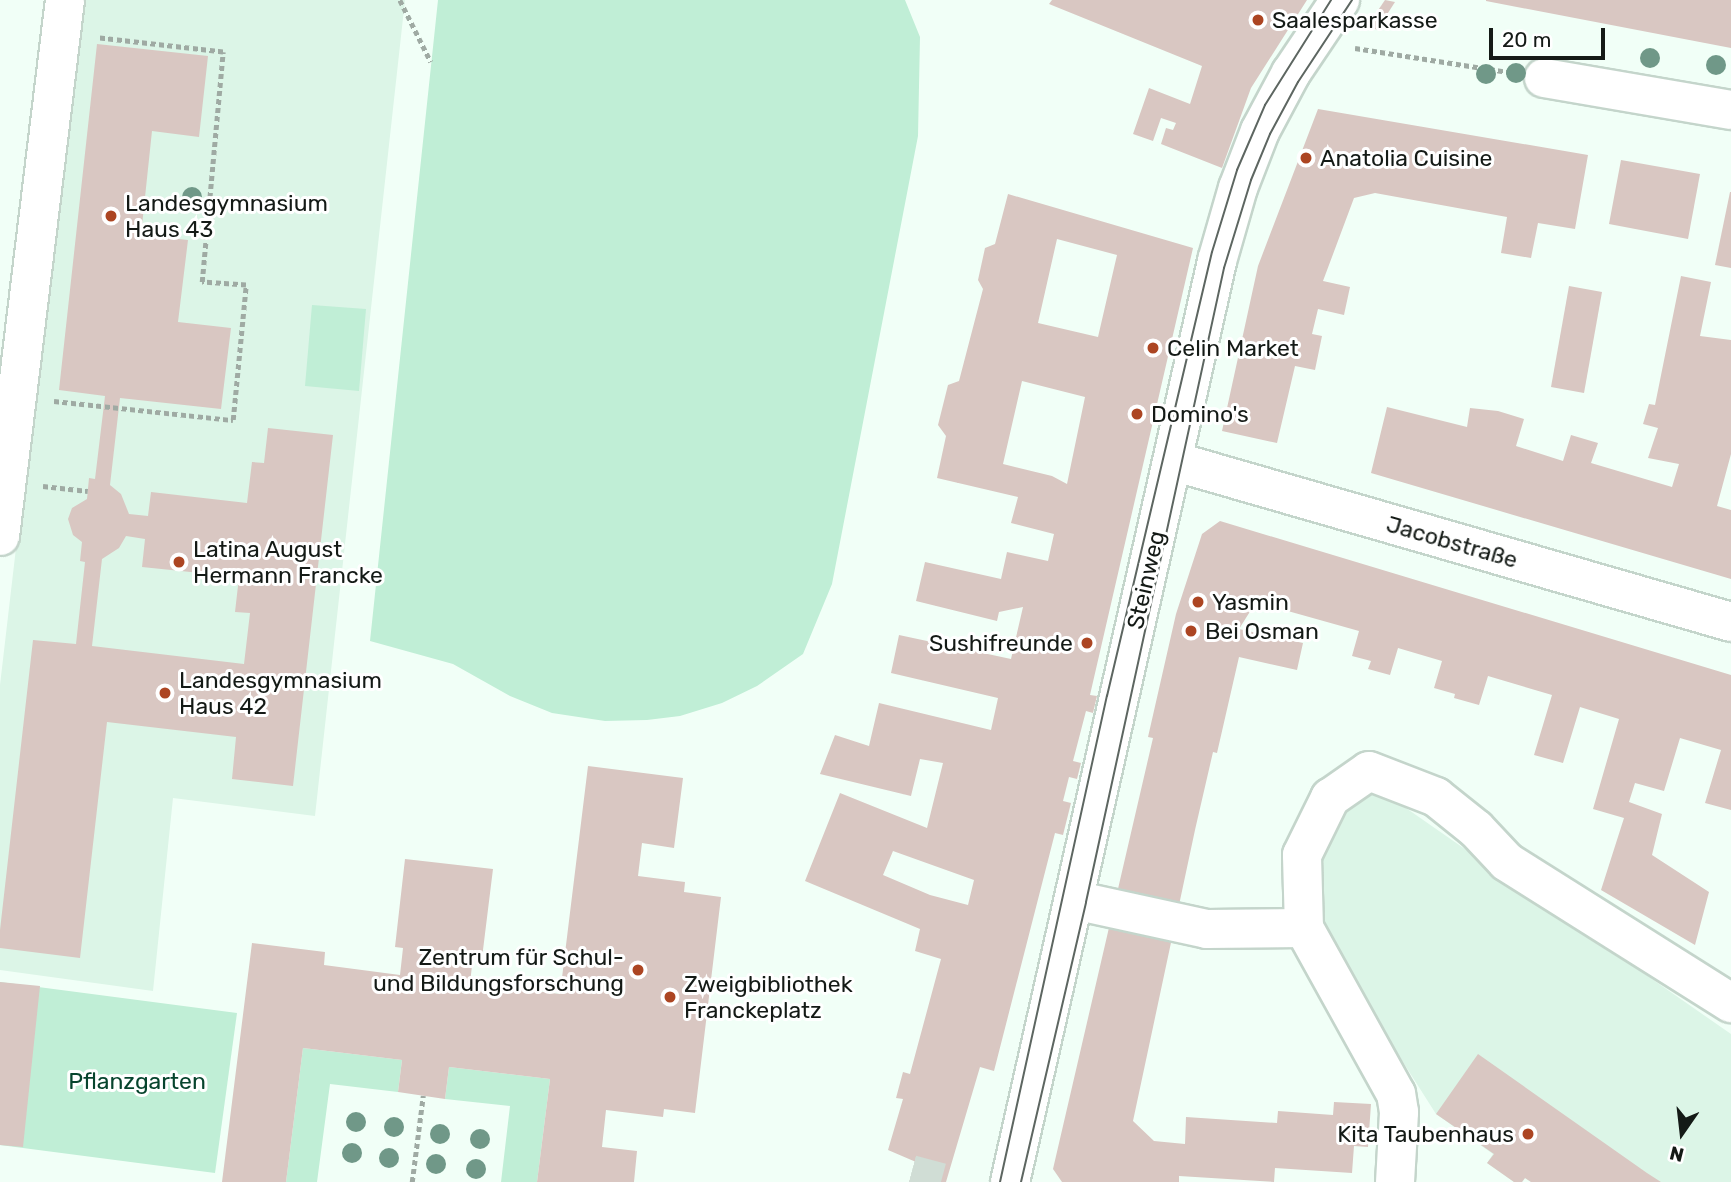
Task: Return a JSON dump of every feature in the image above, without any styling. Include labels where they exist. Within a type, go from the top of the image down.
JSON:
[{"type":"street","name":"Steinweg","points":[[1010,1182],[1217,261],[1238,188],[1260,131],[1312,41],[1340,0]]},
{"type":"street","points":[[0,536],[63,17]]},
{"type":"street","points":[[1544,78],[1731,110]]},
{"type":"street","name":"Jacobstraße","points":[[1173,461],[1731,622]]},
{"type":"street","points":[[1395,1182],[1399,1112],[1396,1094],[1304,928],[1301,855],[1330,798],[1369,771],[1436,797],[1476,830],[1507,862],[1731,1003]]},
{"type":"street","points":[[1074,900],[1208,929],[1304,928]]},
{"type":"path","points":[[400,0],[431,62]]},
{"type":"path","points":[[47,401],[233,420],[246,285],[202,282],[223,52],[63,17]]},
{"type":"path","points":[[1312,41],[1544,78]]},
{"type":"path","points":[[412,1182],[423,1096]]},
{"type":"shaded area","name":"Latina August Hermann Francke","points":[[80,0],[405,0],[315,816],[173,798],[153,991],[0,970],[0,685]]},
{"type":"shaded area","points":[[1368,792],[1393,799],[1731,1034],[1731,1182],[1531,1182],[1525,1178],[1522,1182],[1514,1182],[1487,1163],[1493,1154],[1436,1114],[1314,922],[1311,891],[1346,798]]},
{"type":"green space","points":[[438,0],[905,0],[920,37],[918,136],[832,584],[803,654],[757,686],[722,703],[680,716],[647,720],[605,721],[552,713],[510,696],[453,664],[370,641]]},
{"type":"green space","points":[[312,305],[366,309],[359,391],[305,386]]},
{"type":"green space","name":"Pflanzgarten","points":[[0,982],[237,1013],[215,1173],[0,1145]]},
{"type":"green space","points":[[303,1048],[402,1060],[398,1092],[330,1084],[317,1182],[286,1182]]},
{"type":"green space","points":[[449,1067],[550,1079],[537,1182],[501,1182],[510,1106],[445,1099]]},
{"type":"building","points":[[1052,0],[1307,0],[1251,88],[1222,168],[1161,144],[1166,128],[1173,130],[1176,123],[1161,118],[1153,141],[1133,134],[1149,88],[1190,104],[1202,66],[1049,4]]},
{"type":"building","points":[[1385,0],[1395,2],[1377,30],[1368,25]]},
{"type":"building","points":[[1731,0],[1731,48],[1486,1]]},
{"type":"building","points":[[97,44],[208,56],[199,137],[152,131],[141,235],[188,240],[178,322],[231,328],[221,409],[120,398],[110,485],[121,494],[129,514],[148,516],[151,492],[247,503],[252,462],[264,463],[268,428],[333,435],[293,786],[232,779],[236,737],[107,722],[80,958],[0,948],[33,640],[76,644],[85,562],[80,561],[82,542],[73,535],[68,519],[72,508],[87,499],[89,478],[95,479],[105,396],[59,390]],"holes":[[[126,536],[145,539],[142,567],[239,577],[235,612],[250,613],[244,664],[92,646],[102,559],[119,548]]]},
{"type":"building","points":[[1318,109],[1588,155],[1575,229],[1538,223],[1531,258],[1501,253],[1507,217],[1375,193],[1354,198],[1323,281],[1350,287],[1344,315],[1318,309],[1312,334],[1322,336],[1315,370],[1295,366],[1277,443],[1222,431],[1258,266]]},
{"type":"building","points":[[1621,160],[1700,174],[1688,239],[1609,224]]},
{"type":"building","points":[[1731,192],[1731,268],[1715,265]]},
{"type":"building","points":[[1008,194],[1193,248],[1090,695],[1097,696],[1093,713],[1086,711],[1073,761],[1081,763],[1077,779],[1069,777],[1063,801],[1071,803],[1063,835],[1055,833],[994,1071],[980,1067],[946,1182],[909,1182],[916,1162],[888,1150],[903,1099],[896,1098],[903,1072],[910,1074],[941,959],[915,951],[920,929],[805,881],[840,793],[927,828],[943,763],[920,759],[911,796],[820,774],[835,735],[869,746],[879,703],[991,730],[998,698],[891,673],[899,635],[1011,659],[1023,607],[999,612],[997,621],[916,601],[925,562],[1001,579],[1007,552],[1048,561],[1054,534],[1011,523],[1018,497],[937,478],[946,436],[938,425],[948,385],[959,381],[983,289],[978,280],[985,248],[995,244]],"holes":[[[1057,239],[1117,255],[1098,337],[1038,323]],[[1022,381],[1085,397],[1067,484],[1052,476],[1003,464]],[[893,851],[974,880],[968,905],[930,895],[883,875]]]},
{"type":"building","points":[[1681,276],[1711,282],[1700,336],[1731,340],[1731,454],[1717,506],[1731,510],[1731,579],[1371,473],[1387,407],[1467,427],[1470,408],[1498,411],[1524,419],[1516,446],[1563,461],[1571,435],[1598,443],[1591,463],[1672,487],[1679,464],[1648,458],[1658,428],[1643,424],[1649,404],[1655,405]]},
{"type":"building","points":[[1569,286],[1602,292],[1584,393],[1551,387]]},
{"type":"building","points":[[1220,521],[1731,675],[1731,810],[1705,803],[1721,750],[1680,738],[1664,791],[1635,783],[1629,802],[1662,814],[1652,855],[1709,892],[1695,945],[1601,890],[1624,818],[1593,809],[1619,719],[1580,707],[1563,763],[1534,755],[1552,695],[1488,676],[1479,705],[1454,698],[1455,694],[1434,688],[1442,661],[1398,648],[1390,675],[1368,669],[1371,661],[1352,656],[1359,631],[1256,602],[1239,629],[1303,643],[1297,670],[1239,657],[1217,753],[1213,752],[1195,830],[1133,1121],[1154,1141],[1185,1144],[1186,1117],[1277,1123],[1278,1111],[1333,1115],[1334,1102],[1371,1104],[1368,1147],[1354,1146],[1352,1173],[1275,1168],[1274,1182],[1179,1176],[1179,1182],[1062,1182],[1053,1169],[1153,738],[1148,737],[1176,614],[1202,534]]},
{"type":"building","name":"Zentrum für Schul- und Bildungsforschung","points":[[588,766],[683,778],[674,848],[642,843],[638,876],[685,882],[684,892],[721,897],[695,1113],[664,1109],[663,1117],[606,1110],[602,1147],[637,1151],[634,1182],[537,1182],[550,1079],[449,1067],[445,1099],[398,1092],[402,1060],[303,1048],[286,1182],[222,1182],[252,943],[325,952],[324,965],[400,975],[403,948],[395,947],[405,859],[493,869],[482,958],[473,957],[470,983],[560,994]]},
{"type":"building","points":[[0,982],[40,986],[23,1147],[0,1145]]},
{"type":"building","name":"Kita Taubenhaus","points":[[1478,1054],[1661,1182],[1531,1182],[1525,1178],[1522,1182],[1514,1182],[1487,1163],[1494,1154],[1436,1114]]},
{"type":"tunnel","points":[[911,1174],[941,1182]]},
{"type":"tram line","points":[[1000,1182],[1107,696],[1212,252],[1237,170],[1265,105],[1331,0]]},
{"type":"tram line","points":[[1021,1182],[1086,902],[1224,268],[1251,180],[1270,134],[1298,82],[1352,0]]},
{"type":"place","name":"Saalesparkasse","points":[[1258,20]]},
{"type":"place","name":"Anatolia Cuisine","points":[[1306,158]]},
{"type":"place","name":"Landesgymnasium Haus 43","points":[[111,216]]},
{"type":"place","name":"Celin Market","points":[[1153,348]]},
{"type":"place","name":"Domino's","points":[[1137,414]]},
{"type":"place","name":"Latina August Hermann Francke","points":[[179,562]]},
{"type":"place","name":"Yasmin","points":[[1198,602]]},
{"type":"place","name":"Bei Osman","points":[[1191,631]]},
{"type":"place","name":"Sushifreunde","points":[[1087,643]]},
{"type":"place","name":"Landesgymnasium Haus 42","points":[[165,693]]},
{"type":"place","name":"Zentrum für Schul- und Bildungsforschung","points":[[638,970]]},
{"type":"place","name":"Zweigbibliothek Franckeplatz","points":[[670,997]]},
{"type":"place","name":"Kita Taubenhaus","points":[[1528,1134]]}]
